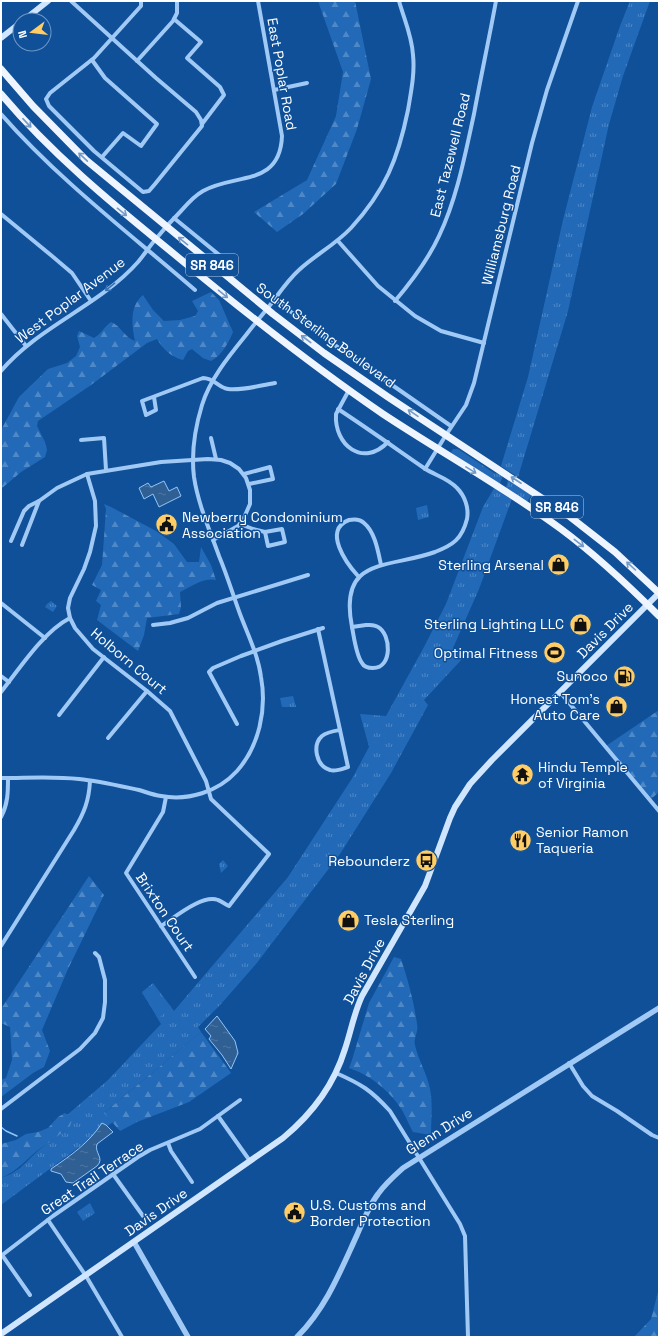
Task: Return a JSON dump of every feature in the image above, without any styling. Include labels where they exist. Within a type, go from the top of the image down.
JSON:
[{"type":"main road","points":[[34,12],[48,1]]},
{"type":"main road","points":[[1,38],[12,29]]},
{"type":"main road","name":"South Sterling Boulevard","points":[[1,69],[33,106],[71,145],[104,175],[266,309],[388,397],[544,498],[586,528],[615,552],[659,593]]},
{"type":"main road","name":"South Sterling Boulevard","points":[[1,94],[42,140],[69,166],[256,321],[306,360],[349,390],[438,450],[500,488],[562,530],[594,555],[648,604],[659,616]]},
{"type":"main road","name":"Davis Drive","points":[[1,1334],[283,1138],[308,1115],[320,1101],[336,1073],[345,1050],[357,1006],[425,886],[450,818],[455,807],[470,784],[482,770],[659,593]]},
{"type":"street","points":[[71,1],[196,112],[202,120],[202,125]]},
{"type":"street","points":[[141,1],[141,6],[92,60],[50,93],[46,100],[49,106],[102,157],[143,192],[149,191],[155,184],[224,95],[220,87],[187,58],[201,42],[174,19]]},
{"type":"street","points":[[137,61],[163,34],[174,19],[177,10],[177,1]]},
{"type":"street","name":"East Poplar Road","points":[[166,227],[194,198],[204,191],[217,185],[254,177],[266,170],[275,161],[281,149],[282,136],[258,1]]},
{"type":"street","points":[[1,778],[55,777],[90,781],[166,797],[191,796],[208,791],[226,781],[241,765],[254,743],[262,714],[263,686],[261,675],[254,651],[196,490],[193,460],[196,436],[206,395],[225,362],[284,286],[300,269],[338,241],[369,206],[379,192],[394,162],[403,134],[410,97],[414,63],[412,47],[399,1]]},
{"type":"street","name":"East Tazewell Road","points":[[395,300],[411,283],[422,267],[439,238],[449,212],[469,136],[496,1]]},
{"type":"street","name":"Williamsburg Road","points":[[426,469],[451,426],[466,405],[479,364],[532,143],[565,34],[578,1]]},
{"type":"street","points":[[92,60],[105,78],[157,124],[141,146],[123,133],[102,157]]},
{"type":"street","points":[[274,90],[307,83]]},
{"type":"street","points":[[1,114],[43,159],[74,188],[195,290]]},
{"type":"street","points":[[1,214],[72,273],[91,301]]},
{"type":"street","points":[[174,218],[223,258]]},
{"type":"street","name":"West Poplar Avenue","points":[[1,371],[26,346],[91,301],[131,269],[166,227]]},
{"type":"street","points":[[338,241],[378,286],[415,316],[435,328],[449,334],[484,343]]},
{"type":"street","points":[[274,299],[336,346],[451,426]]},
{"type":"street","points":[[1,314],[26,346]]},
{"type":"street","points":[[154,397],[156,410],[146,415],[142,401],[203,378],[209,378],[221,386],[229,389],[275,383]]},
{"type":"street","points":[[349,390],[338,409],[336,418],[338,430],[343,440],[351,450],[361,453],[368,453],[380,448],[388,442]]},
{"type":"street","points":[[338,409],[426,469],[453,484],[462,494],[466,504],[467,515],[462,531],[457,540],[447,548],[419,558],[381,565],[358,576],[353,584],[349,600],[352,627],[360,659],[363,666],[371,668],[382,665],[387,659],[388,647],[385,635],[381,629],[372,625],[352,627]]},
{"type":"street","points":[[81,440],[104,438],[106,470]]},
{"type":"street","points":[[211,438],[216,459]]},
{"type":"street","points":[[11,541],[24,511],[29,506],[39,501],[57,488],[87,474],[161,462],[216,459],[230,464],[244,474],[249,484],[251,498],[245,516],[240,524],[213,540]]},
{"type":"street","points":[[244,474],[270,467],[273,479],[249,484]]},
{"type":"street","points":[[1,692],[44,638],[53,629],[70,618],[68,608],[70,598],[84,569],[90,552],[96,526],[95,501],[87,474]]},
{"type":"street","points":[[22,545],[39,501]]},
{"type":"street","points":[[358,576],[344,558],[337,539],[337,532],[339,528],[348,521],[354,519],[360,520],[367,526],[375,540],[381,565]]},
{"type":"street","points":[[240,524],[265,532],[282,529],[285,542],[268,546],[265,532]]},
{"type":"street","points":[[153,625],[170,623],[188,618],[217,603],[308,575]]},
{"type":"street","points":[[1,603],[44,638]]},
{"type":"street","name":"Holborn Court","points":[[70,618],[75,628],[84,639],[170,711],[206,781],[210,799],[269,854],[229,906],[218,900],[210,899],[199,902],[161,926]]},
{"type":"street","points":[[237,724],[209,672],[213,668],[254,651],[321,628],[348,767],[330,770],[325,768],[320,762],[317,746],[318,741],[323,735],[340,730]]},
{"type":"street","points":[[59,715],[104,657]]},
{"type":"street","points":[[1,676],[9,682]]},
{"type":"street","points":[[108,738],[147,691]]},
{"type":"street","points":[[560,692],[659,811]]},
{"type":"street","points":[[1,817],[5,810],[8,797],[8,778]]},
{"type":"street","points":[[1,946],[85,811],[90,794],[90,781]]},
{"type":"street","name":"Brixton Court","points":[[166,797],[163,812],[126,873],[195,977]]},
{"type":"street","points":[[1,1109],[80,1049],[95,1033],[103,1018],[106,1002],[105,980],[99,957],[95,953]]},
{"type":"street","name":"Glenn Drive","points":[[297,1337],[308,1326],[324,1304],[368,1210],[377,1195],[403,1168],[659,1008]]},
{"type":"street","points":[[569,1063],[583,1086],[592,1096],[659,1138]]},
{"type":"street","points":[[336,1073],[360,1084],[376,1095],[390,1110],[460,1224],[465,1236],[468,1337]]},
{"type":"street","name":"Great Trail Terrace","points":[[2,1256],[48,1220],[138,1157],[200,1129],[240,1100]]},
{"type":"street","points":[[218,1116],[250,1161]]},
{"type":"street","points":[[168,1143],[171,1151],[192,1182]]},
{"type":"street","points":[[113,1174],[143,1216]]},
{"type":"street","points":[[48,1220],[86,1276],[122,1337]]},
{"type":"street","points":[[134,1242],[188,1337]]},
{"type":"street","points":[[2,1256],[30,1295]]},
{"type":"green space","points":[[318,1],[355,1],[371,79],[357,129],[336,184],[303,214],[277,232],[254,212],[307,180],[336,116],[343,72]]},
{"type":"green space","points":[[630,1],[650,1],[623,76],[609,124],[568,311],[518,477],[501,466],[528,377],[563,220],[592,107]]},
{"type":"green space","points":[[211,292],[219,300],[233,332],[227,345],[218,356],[211,361],[203,358],[192,349],[188,351],[183,360],[168,352],[157,339],[147,343],[91,385],[38,421],[37,426],[45,442],[47,450],[45,457],[21,472],[1,489],[1,430],[19,397],[48,369],[67,363],[76,356],[80,347],[77,336],[79,331],[94,338],[99,335],[111,322],[128,337],[135,341],[133,316],[135,305],[143,295],[153,310],[164,321],[180,320],[195,316],[198,311],[192,301]]},
{"type":"green space","points":[[453,449],[458,449],[494,473],[503,475],[500,484],[454,455],[451,452]]},
{"type":"green space","points":[[508,479],[532,494],[527,502],[506,489]]},
{"type":"green space","points":[[496,485],[513,496],[479,589],[453,648],[462,659],[424,700],[428,705],[391,773],[340,854],[256,964],[221,1004],[198,1027],[201,1032],[105,1112],[113,1122],[1,1205],[1,1178],[20,1168],[40,1149],[64,1131],[71,1117],[67,1115],[108,1080],[161,1024],[142,992],[153,983],[174,1011],[288,877],[353,777],[369,747],[360,714],[386,716],[446,604],[483,507]]},
{"type":"green space","points":[[104,504],[156,531],[174,544],[187,562],[199,562],[201,547],[211,565],[216,580],[211,579],[202,581],[180,592],[181,607],[179,614],[147,618],[144,635],[138,651],[97,620],[101,605],[96,601],[101,590],[92,585],[102,565],[106,509]]},
{"type":"green space","points":[[427,505],[429,517],[418,520],[416,508]]},
{"type":"green space","points":[[51,601],[57,606],[53,612],[45,607]]},
{"type":"green space","points":[[293,696],[296,707],[282,707],[280,698]]},
{"type":"green space","points":[[659,710],[659,792],[650,800],[606,746]]},
{"type":"green space","points":[[223,860],[228,866],[221,873],[219,864]]},
{"type":"green space","points":[[89,876],[104,895],[68,969],[42,1030],[50,1051],[44,1067],[33,1073],[1,1097],[1,1080],[6,1078],[12,1060],[10,1027],[1,1023],[1,1009]]},
{"type":"green space","points":[[394,957],[401,959],[414,1008],[417,1027],[415,1045],[429,1083],[431,1094],[431,1135],[413,1132],[402,1110],[392,1096],[372,1079],[349,1068],[369,1003]]},
{"type":"green space","points":[[153,985],[169,1008],[159,1018],[142,993]]},
{"type":"green space","points":[[201,1032],[231,1073],[189,1102],[137,1122],[120,1131],[104,1113]]},
{"type":"green space","points":[[65,1113],[71,1117],[72,1120],[70,1126],[16,1169],[1,1178],[1,1144],[16,1140],[26,1134],[38,1132],[48,1128],[58,1117]]},
{"type":"green space","points":[[90,1203],[95,1213],[83,1221],[77,1212]]},
{"type":"green space","points":[[659,1288],[659,1337],[634,1337],[651,1319]]},
{"type":"water","points":[[164,481],[169,491],[177,487],[181,496],[159,507],[153,494],[144,499],[139,488],[148,483],[151,487]]},
{"type":"water","points":[[217,1016],[235,1041],[238,1053],[231,1069],[209,1039],[211,1036],[205,1029]]},
{"type":"water","points":[[102,1123],[113,1132],[97,1144],[96,1147],[100,1160],[97,1166],[73,1183],[66,1182],[61,1174],[51,1171],[51,1169],[85,1143]]},
{"type":"waterway","points":[[1,1127],[17,1136]]},
{"type":"place","name":"Newberry Condominium Association","points":[[167,525]]},
{"type":"place","name":"Sterling Arsenal","points":[[559,565]]},
{"type":"place","name":"Sterling Lighting LLC","points":[[580,624]]},
{"type":"place","name":"Optimal Fitness","points":[[554,653]]},
{"type":"place","name":"Sunoco","points":[[624,676]]},
{"type":"place","name":"Honest Tom's Auto Care","points":[[616,707]]},
{"type":"place","name":"Hindu Temple of Virginia","points":[[522,775]]},
{"type":"place","name":"Senior Ramon Taqueria","points":[[520,840]]},
{"type":"place","name":"Rebounderz","points":[[426,861]]},
{"type":"place","name":"Tesla Sterling","points":[[348,920]]},
{"type":"place","name":"U.S. Customs and Border Protection","points":[[295,1213]]}]
